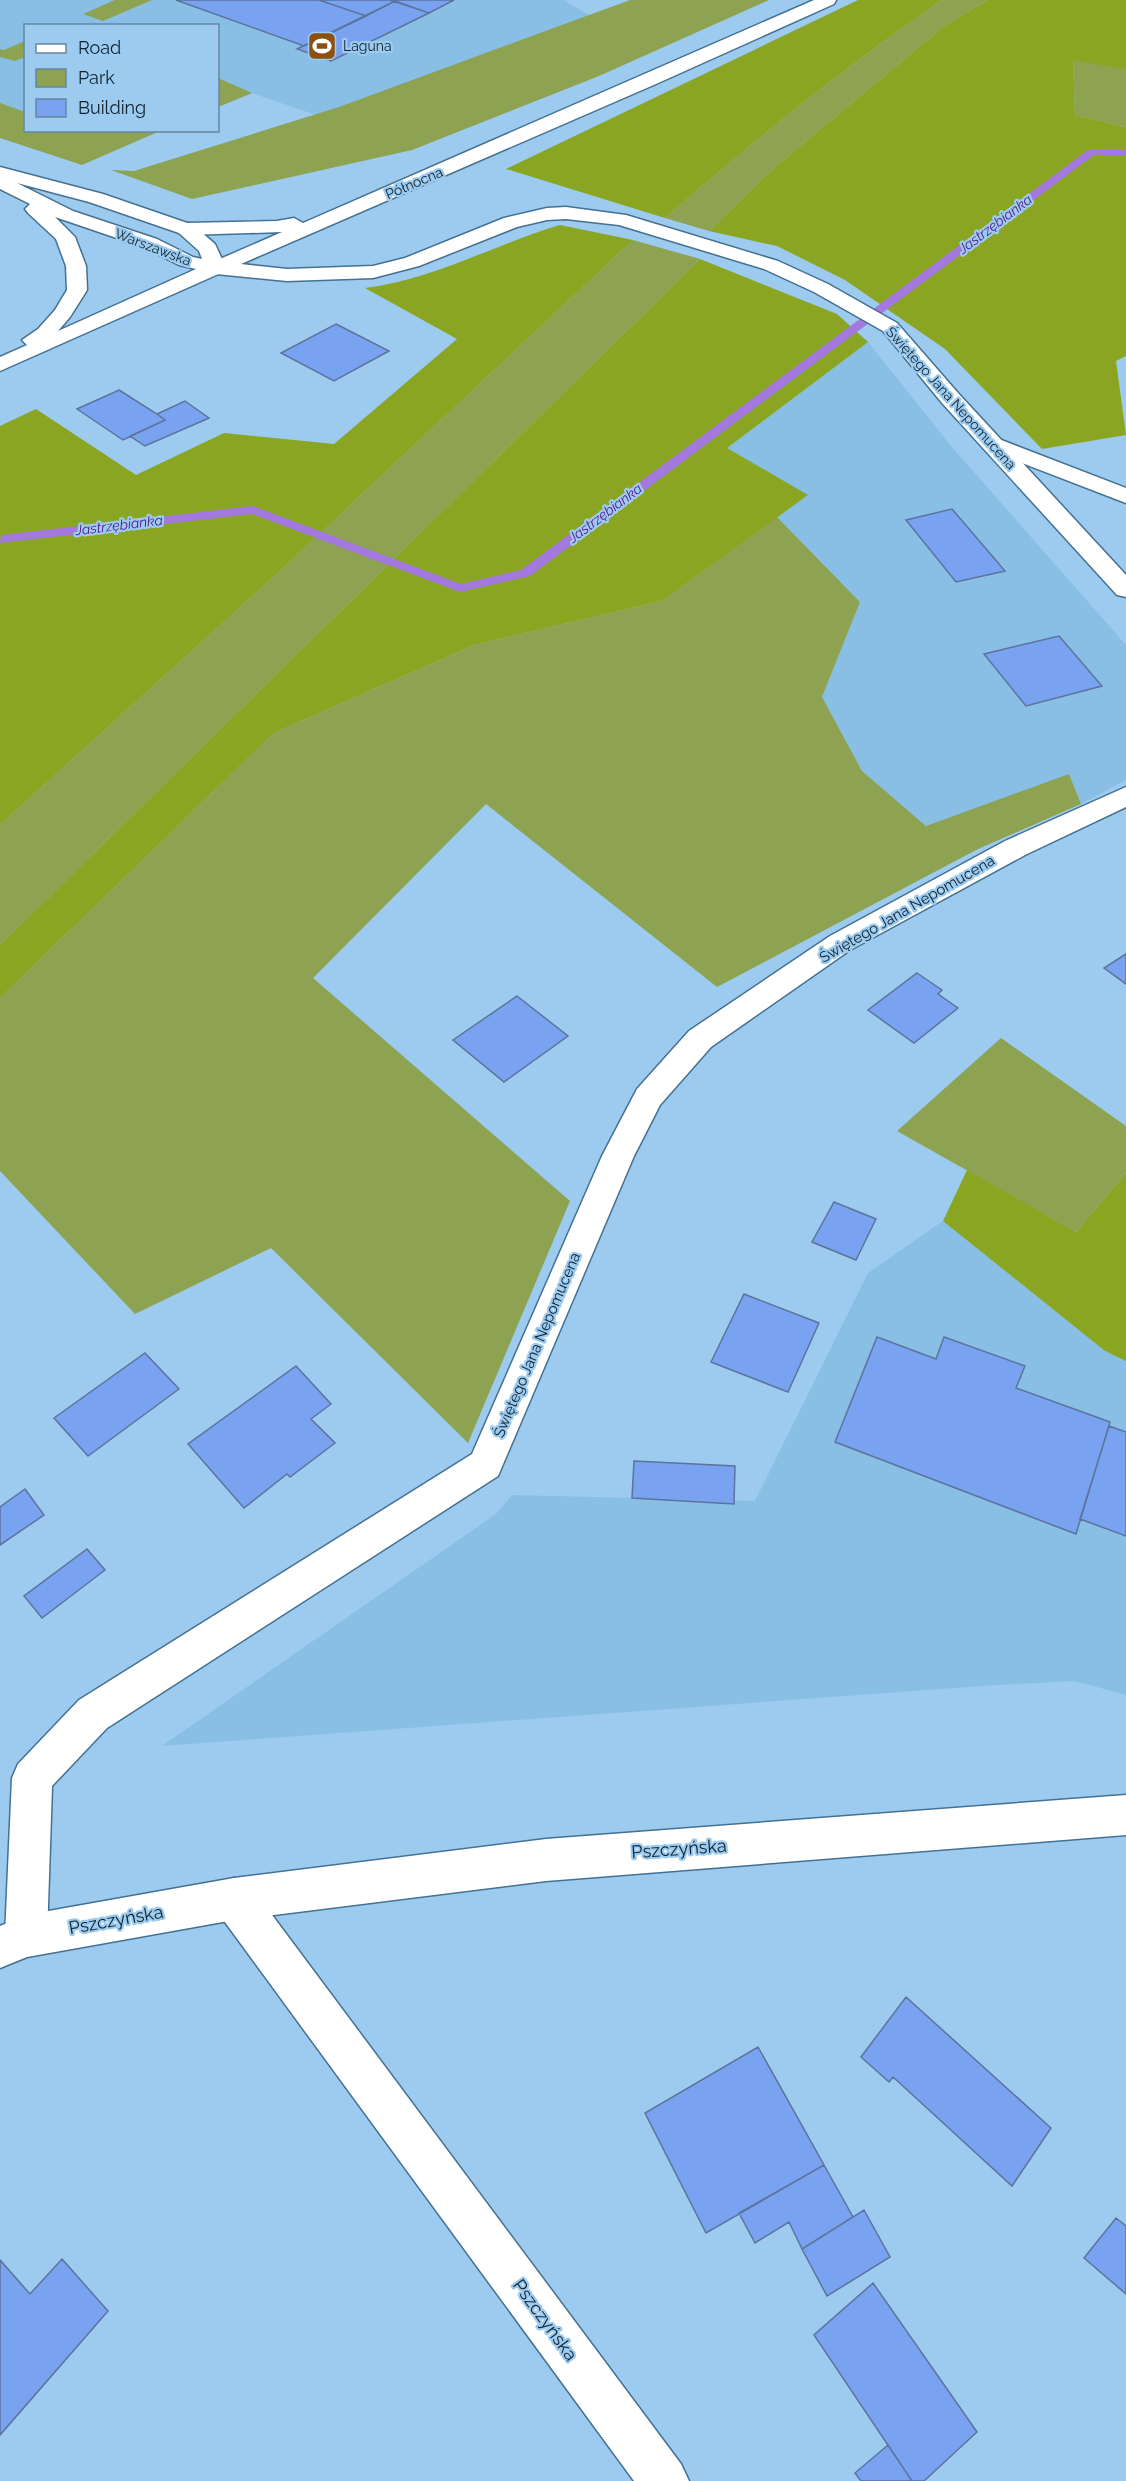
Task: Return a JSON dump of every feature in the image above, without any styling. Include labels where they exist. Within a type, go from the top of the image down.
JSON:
[{"type":"street","name":"Północna","points":[[0,364],[828,0]]},
{"type":"street","name":"Warszawska","points":[[0,173],[96,198],[186,229],[208,248],[216,268]]},
{"type":"street","points":[[0,357],[45,333],[63,313],[77,290],[76,266],[65,237],[9,186]]},
{"type":"street","name":"Warszawska","points":[[9,186],[66,215],[150,243],[186,261],[216,268]]},
{"type":"street","name":"Świętego Jana Nepomucena","points":[[216,268],[287,275],[373,272],[412,262],[511,222],[547,214],[566,213],[619,219],[701,241],[771,265],[821,288],[890,327],[991,443],[1126,590]]},
{"type":"street","points":[[186,229],[277,227],[340,215]]},
{"type":"street","points":[[991,443],[1126,496]]},
{"type":"street","name":"Świętego Jana Nepomucena","points":[[13,1941],[32,1778],[93,1714],[484,1465],[618,1156],[648,1097],[700,1039],[840,943],[1015,848],[1126,796]]},
{"type":"street","name":"Pszczyńska","points":[[13,1941],[234,1899],[546,1860],[1126,1815]]},
{"type":"street","name":"Pszczyńska","points":[[234,1899],[664,2481]]},
{"type":"shaded area","points":[[0,0],[564,0],[594,18],[322,117],[252,93],[219,107],[219,24],[24,24],[24,132],[158,132],[101,155],[0,126]]},
{"type":"shaded area","points":[[868,342],[951,446],[1126,645],[1126,780],[1081,804],[1069,775],[926,826],[862,771],[822,697],[860,602],[777,517],[807,496],[727,448]]},
{"type":"shaded area","points":[[943,1221],[1105,1351],[1126,1361],[1126,1695],[1075,1681],[996,1685],[162,1746],[496,1514],[512,1495],[755,1501],[868,1273]]},
{"type":"green space","points":[[115,0],[152,0],[103,21],[83,14]]},
{"type":"green space","points":[[630,0],[769,0],[599,76],[412,150],[192,199],[111,170],[134,171],[339,107]]},
{"type":"green space","points":[[858,0],[942,0],[870,51],[800,105],[665,218],[506,169]]},
{"type":"green space","points":[[942,0],[987,0],[943,27],[775,167],[709,231],[665,218],[800,105],[870,51]]},
{"type":"green space","points":[[987,0],[1126,0],[1126,70],[1073,60],[1075,115],[1126,127],[1126,356],[1116,361],[1126,435],[1042,449],[945,349],[845,280],[777,246],[709,231],[775,167],[943,27]]},
{"type":"green space","points":[[24,41],[24,57],[15,61],[0,57],[0,49],[4,50]]},
{"type":"green space","points":[[1073,59],[1126,70],[1126,127],[1075,115]]},
{"type":"green space","points":[[219,78],[252,93],[219,107]]},
{"type":"green space","points":[[0,103],[24,112],[24,132],[158,132],[82,165],[0,138]]},
{"type":"green space","points":[[560,225],[633,240],[281,570],[0,825],[0,426],[36,409],[136,475],[224,433],[334,444],[457,339],[365,288],[390,284],[439,270]]},
{"type":"green space","points":[[633,240],[700,259],[0,945],[0,825],[281,570]]},
{"type":"green space","points":[[700,259],[837,314],[868,342],[727,448],[808,495],[662,601],[474,645],[274,733],[0,998],[0,945]]},
{"type":"green space","points":[[777,517],[860,602],[822,697],[862,771],[926,826],[1069,774],[1081,804],[978,849],[717,987],[486,804],[313,978],[570,1201],[468,1443],[271,1248],[135,1314],[0,1171],[0,998],[274,733],[474,645],[662,601]]},
{"type":"green space","points":[[1001,1038],[1126,1126],[1126,1173],[1076,1232],[897,1131]]},
{"type":"green space","points":[[967,1170],[1076,1232],[1126,1173],[1126,1361],[1105,1351],[943,1221]]},
{"type":"building","points":[[176,0],[319,0],[366,16],[304,46]]},
{"type":"building","points":[[319,0],[390,0],[395,1],[366,16]]},
{"type":"building","points":[[390,0],[454,0],[429,13]]},
{"type":"building","points":[[395,1],[429,13],[331,61],[297,49]]},
{"type":"building","points":[[336,324],[389,351],[334,381],[281,353]]},
{"type":"building","points":[[119,390],[165,420],[123,440],[77,409]]},
{"type":"building","points":[[185,401],[209,418],[145,446],[130,436],[165,420],[157,414]]},
{"type":"building","points":[[952,509],[1005,571],[956,582],[906,520]]},
{"type":"building","points":[[1059,636],[1102,686],[1026,706],[984,654]]},
{"type":"building","points":[[1126,954],[1126,984],[1104,968]]},
{"type":"building","points":[[917,973],[942,990],[938,994],[958,1008],[914,1043],[868,1010]]},
{"type":"building","points":[[517,996],[568,1036],[504,1082],[453,1040]]},
{"type":"building","points":[[834,1202],[876,1219],[856,1260],[812,1242]]},
{"type":"building","points":[[744,1294],[819,1323],[788,1392],[711,1362]]},
{"type":"building","points":[[877,1337],[936,1359],[944,1337],[1025,1366],[1016,1388],[1110,1422],[1076,1534],[835,1442]]},
{"type":"building","points":[[145,1353],[179,1389],[88,1456],[54,1418]]},
{"type":"building","points":[[296,1366],[331,1404],[311,1419],[335,1443],[290,1477],[287,1474],[244,1508],[188,1444]]},
{"type":"building","points":[[1109,1426],[1126,1432],[1126,1536],[1080,1519]]},
{"type":"building","points":[[634,1461],[735,1466],[734,1504],[632,1498]]},
{"type":"building","points":[[25,1489],[44,1515],[0,1545],[0,1507]]},
{"type":"building","points":[[87,1549],[105,1570],[42,1618],[24,1596]]},
{"type":"building","points":[[906,1997],[1051,2128],[1012,2186],[893,2077],[889,2082],[861,2057]]},
{"type":"building","points":[[758,2047],[824,2165],[706,2233],[645,2113]]},
{"type":"building","points":[[824,2165],[853,2217],[802,2249],[789,2222],[755,2243],[739,2213]]},
{"type":"building","points":[[864,2210],[890,2257],[827,2296],[802,2249]]},
{"type":"building","points":[[1116,2218],[1126,2226],[1126,2294],[1084,2258]]},
{"type":"building","points":[[62,2259],[108,2311],[0,2435],[0,2260],[30,2294]]},
{"type":"building","points":[[873,2283],[977,2432],[924,2481],[912,2481],[814,2335]]},
{"type":"building","points":[[888,2445],[912,2481],[861,2481],[855,2473]]},
{"type":"waterway","name":"Jastrzębianka","points":[[1,539],[253,510],[460,588],[525,573],[1092,152],[1126,152]]},
{"type":"place","name":"Laguna","points":[[322,46]]}]
